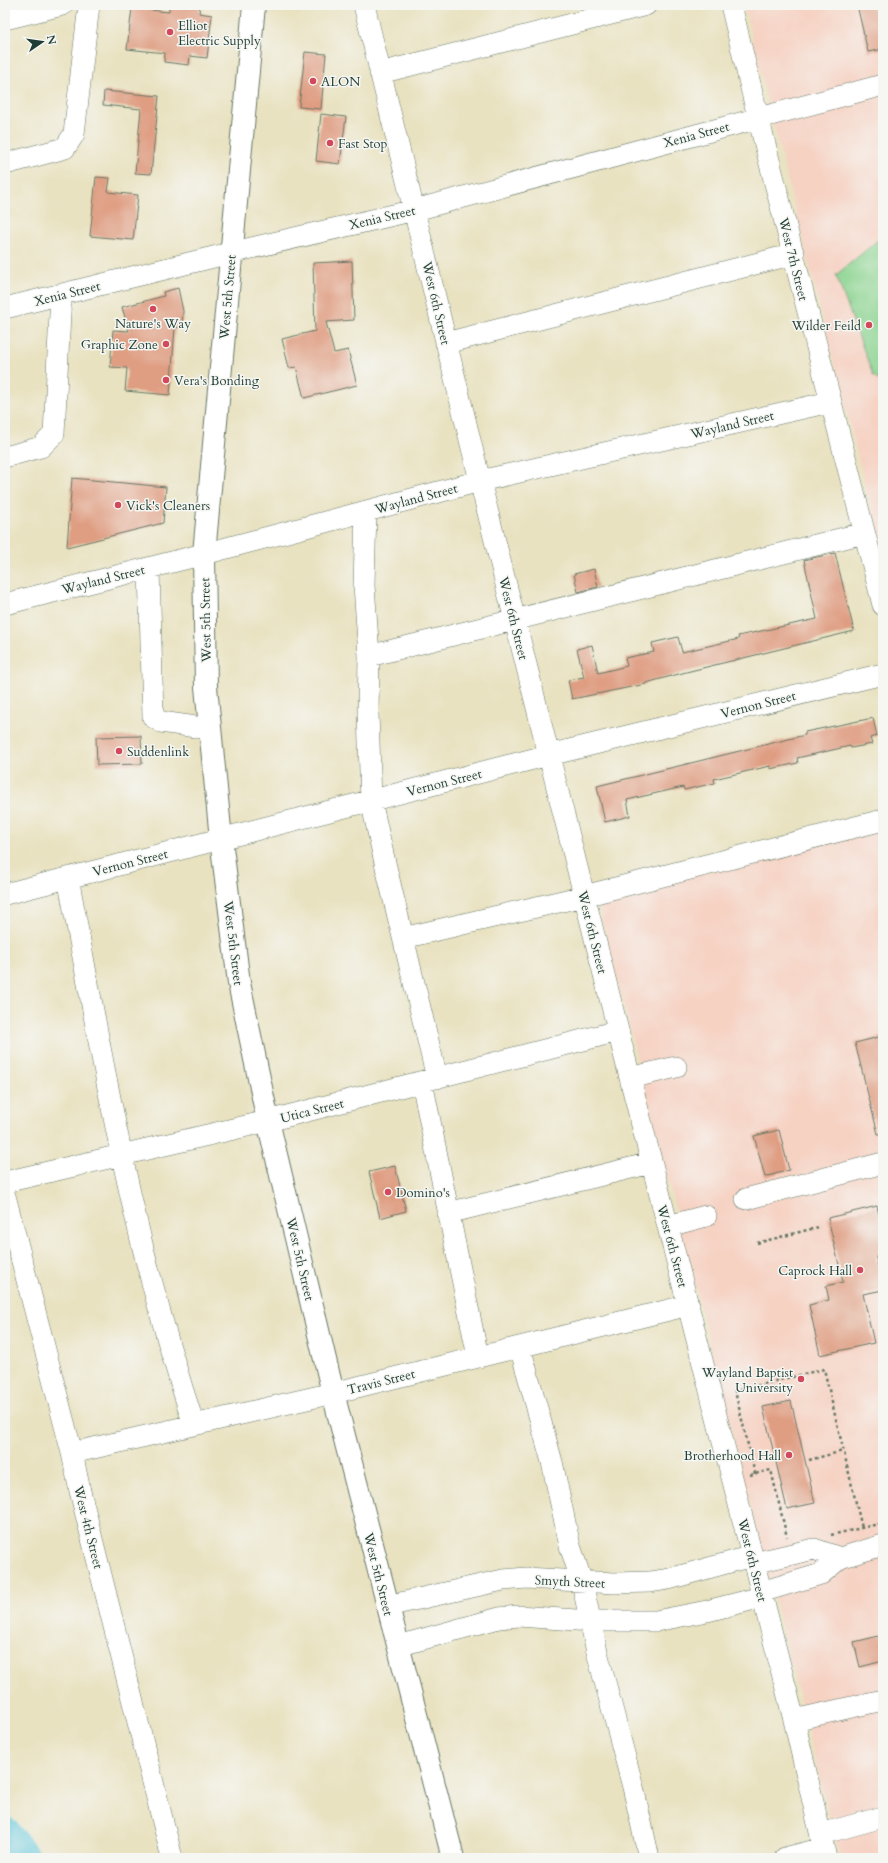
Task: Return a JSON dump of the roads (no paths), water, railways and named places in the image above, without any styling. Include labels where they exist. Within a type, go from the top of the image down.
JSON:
[{"type":"main road","name":"West 5th Street","points":[[254,5],[230,253],[204,554],[206,687],[221,839],[239,983],[268,1121],[387,1606],[453,1858]]},
{"type":"street","points":[[10,14],[62,5]]},
{"type":"street","points":[[5,164],[65,148],[74,134],[89,5]]},
{"type":"street","name":"West 6th Street","points":[[364,5],[480,481],[651,1163],[794,1720],[824,1846]]},
{"type":"street","points":[[380,73],[646,5]]},
{"type":"street","name":"West 7th Street","points":[[731,5],[830,402],[883,605]]},
{"type":"street","name":"Xenia Street","points":[[5,308],[414,210],[758,117],[883,85]]},
{"type":"street","points":[[446,343],[794,254]]},
{"type":"street","points":[[5,457],[41,447],[54,434],[61,294]]},
{"type":"street","name":"Wayland Street","points":[[5,604],[204,554],[480,481],[830,402]]},
{"type":"street","points":[[366,511],[364,585],[369,656],[368,713],[371,801],[403,938],[430,1080],[448,1213],[478,1357]]},
{"type":"street","points":[[369,656],[864,533]]},
{"type":"street","points":[[149,568],[153,717],[161,722],[210,729]]},
{"type":"street","name":"Vernon Street","points":[[5,894],[549,756],[883,674]]},
{"type":"street","points":[[403,938],[584,896],[883,820]]},
{"type":"street","points":[[68,878],[122,1154],[143,1248],[169,1346],[194,1425]]},
{"type":"street","name":"Utica Street","points":[[5,1182],[268,1121],[618,1031]]},
{"type":"street","points":[[630,1078],[676,1067]]},
{"type":"street","points":[[448,1213],[651,1163]]},
{"type":"street","points":[[746,1199],[883,1163]]},
{"type":"street","name":"West 4th Street","points":[[5,1196],[72,1453],[80,1491],[172,1858]]},
{"type":"street","points":[[668,1226],[706,1216]]},
{"type":"street","name":"Travis Street","points":[[72,1453],[334,1393],[688,1305]]},
{"type":"street","points":[[520,1347],[552,1462],[570,1546],[582,1582],[599,1659],[633,1787],[649,1858]]},
{"type":"street","points":[[398,1646],[499,1618],[533,1616],[591,1621],[656,1621],[708,1611],[821,1574],[840,1558],[883,1545]]},
{"type":"street","name":"Smyth Street","points":[[387,1606],[503,1580],[526,1578],[614,1583],[669,1579],[753,1560],[814,1549],[840,1558]]},
{"type":"street","points":[[794,1720],[883,1700]]},
{"type":"street","points":[[785,1858],[824,1846],[883,1817]]},
{"type":"waterway","points":[[5,1832],[25,1858]]},
{"type":"place","name":"Elliot Electric Supply","points":[[170,32]]},
{"type":"place","name":"ALON","points":[[313,81]]},
{"type":"place","name":"Fast Stop","points":[[330,143]]},
{"type":"place","name":"Nature's Way","points":[[153,309]]},
{"type":"place","name":"Wilder Feild","points":[[869,325]]},
{"type":"place","name":"Graphic Zone","points":[[166,344]]},
{"type":"place","name":"Vera's Bonding","points":[[166,380]]},
{"type":"place","name":"Vick's Cleaners","points":[[118,505]]},
{"type":"place","name":"Suddenlink","points":[[119,751]]},
{"type":"place","name":"Domino's","points":[[388,1192]]},
{"type":"place","name":"Caprock Hall","points":[[860,1270]]},
{"type":"place","name":"Wayland Baptist University","points":[[801,1379]]},
{"type":"place","name":"Brotherhood Hall","points":[[789,1455]]}]
